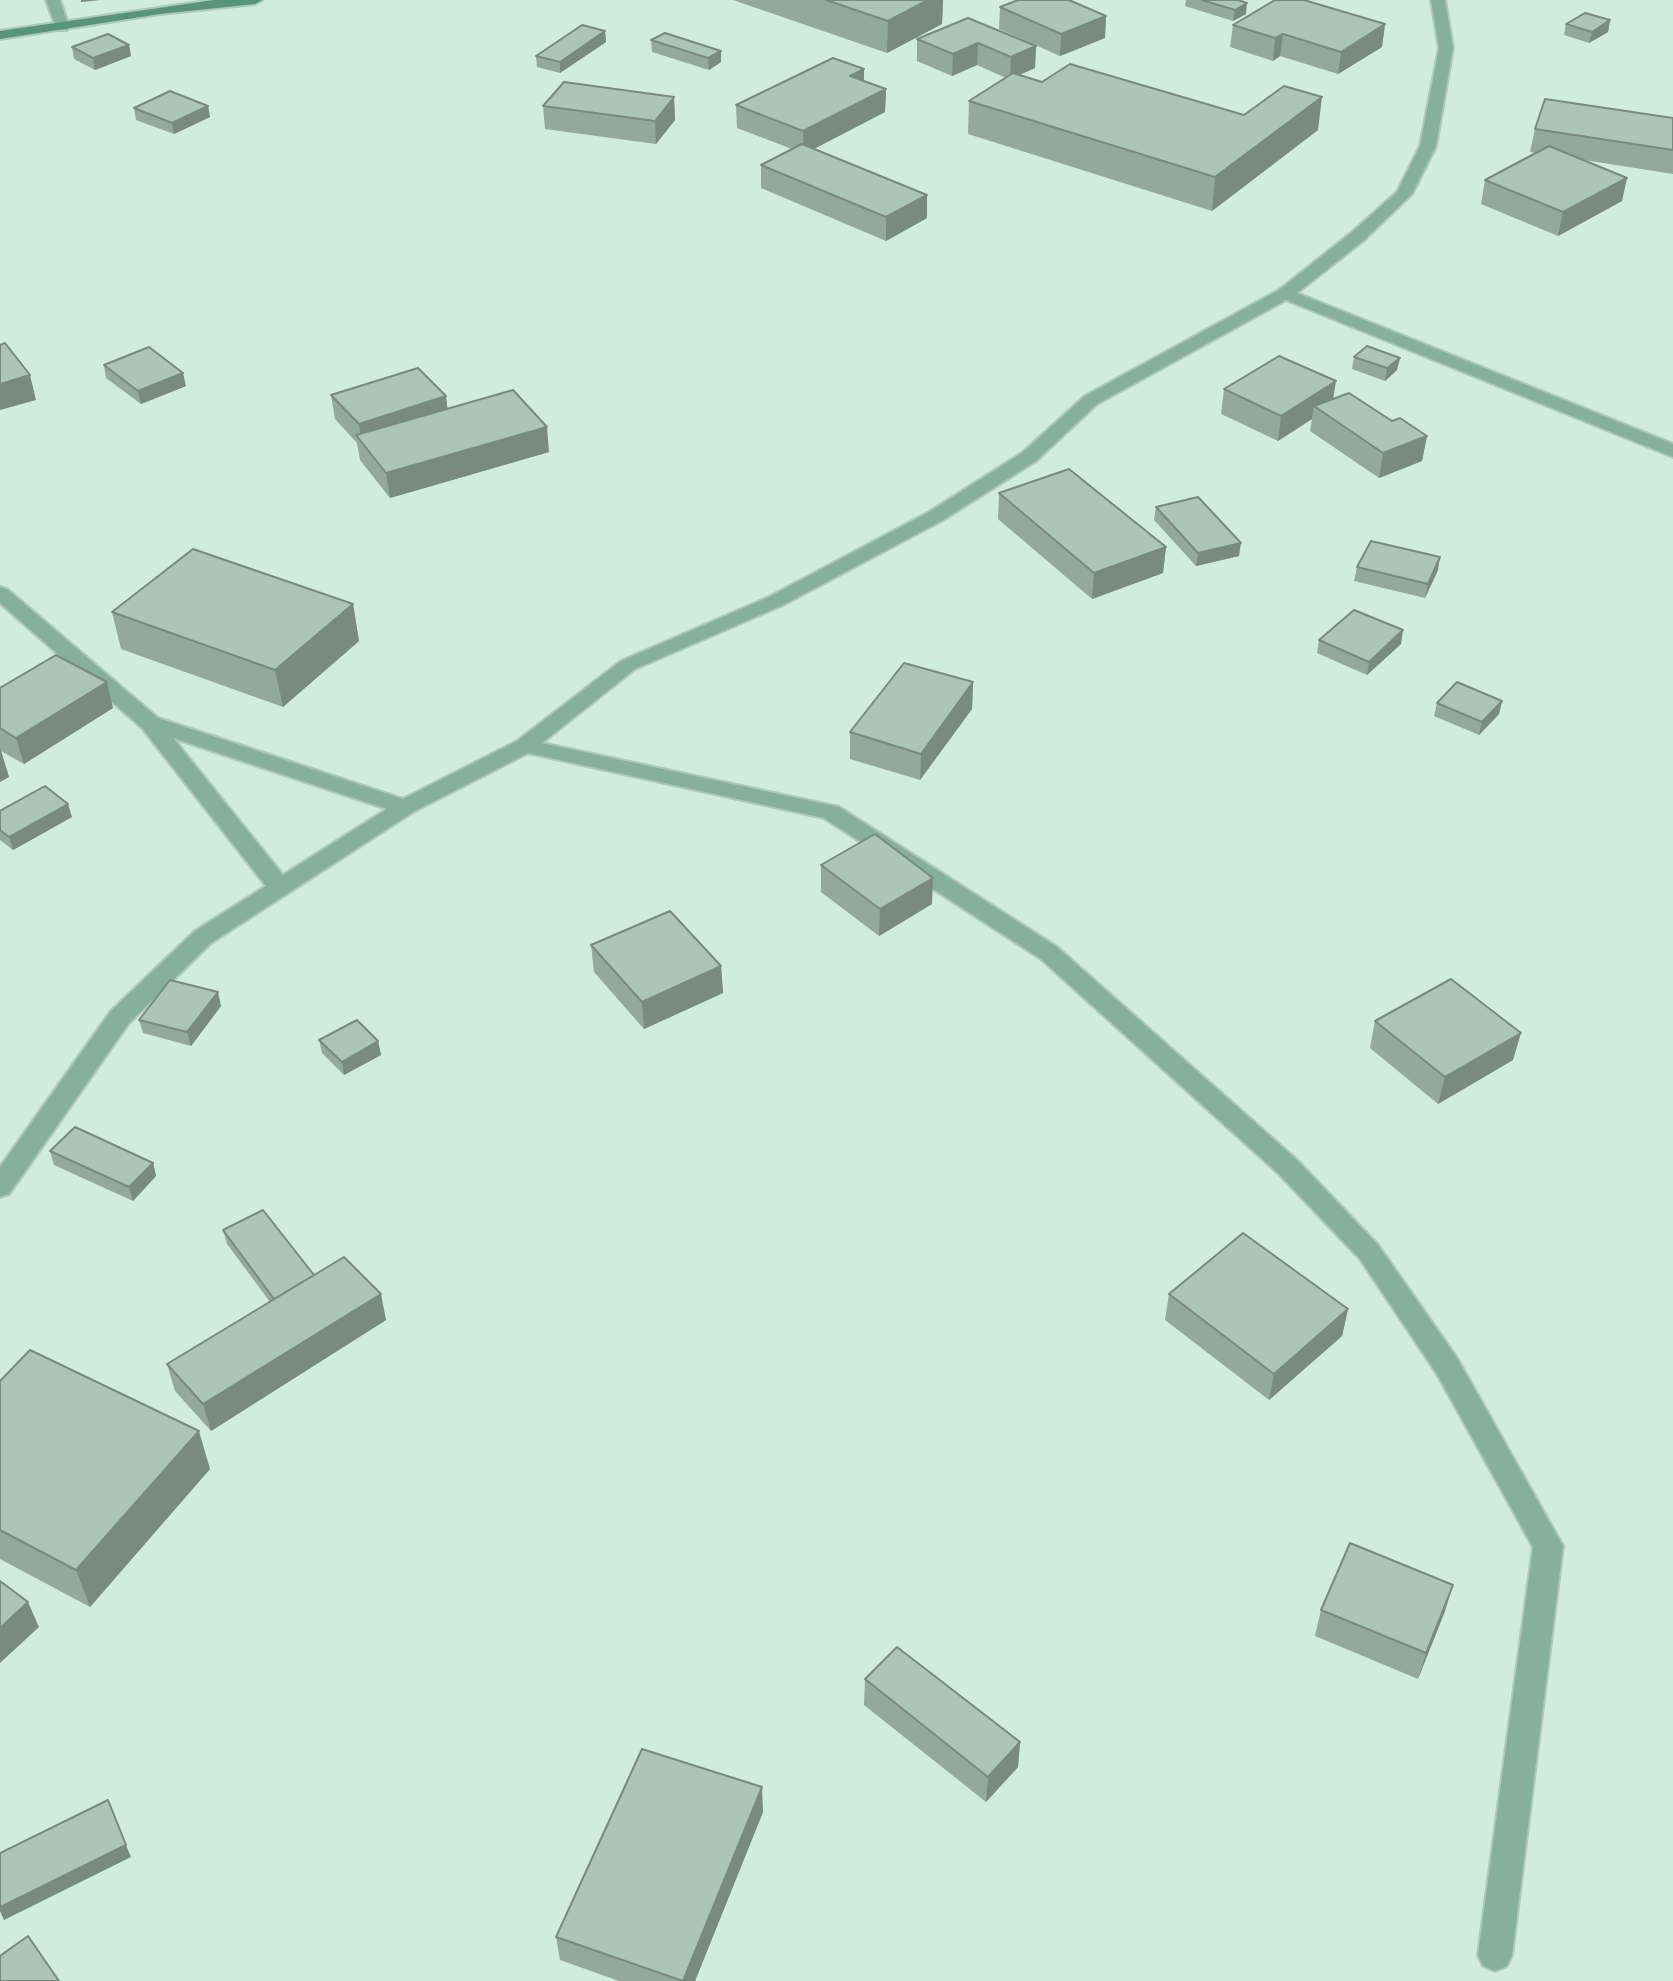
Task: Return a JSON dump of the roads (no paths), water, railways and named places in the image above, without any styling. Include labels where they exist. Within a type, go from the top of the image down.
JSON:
[{"type":"main road","points":[[0,35],[160,10],[255,0]]},
{"type":"street","points":[[53,0],[62,27]]},
{"type":"street","points":[[0,1187],[120,1017],[203,937],[405,807],[525,746],[628,665],[776,601],[936,516],[1029,457],[1091,400],[1285,294],[1345,246],[1404,194],[1428,146],[1446,48],[1438,0]]},
{"type":"street","points":[[1285,294],[1673,451]]},
{"type":"street","points":[[0,593],[150,723],[280,887]]},
{"type":"street","points":[[150,723],[405,807]]},
{"type":"street","points":[[525,746],[831,812],[1049,953],[1288,1167],[1369,1252],[1447,1366],[1548,1546],[1495,1955]]}]
